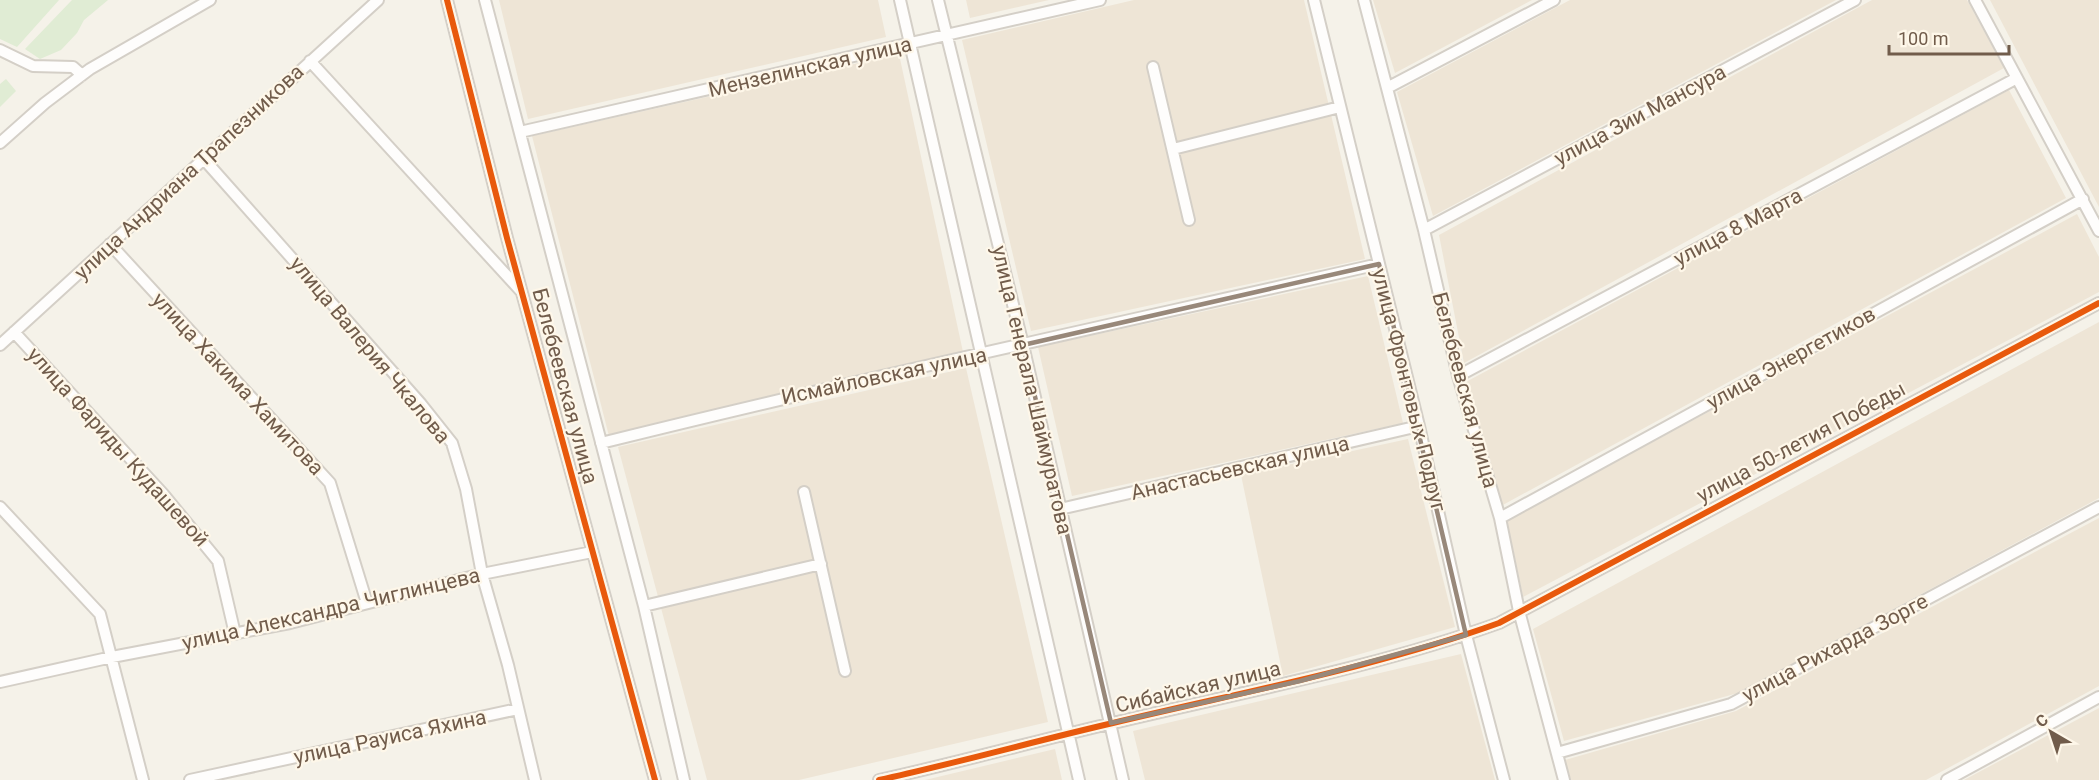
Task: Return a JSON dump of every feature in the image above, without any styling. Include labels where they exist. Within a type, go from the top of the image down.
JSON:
[{"type":"street","points":[[0,143],[82,75],[151,32],[210,0]]},
{"type":"street","name":"улица Андриана Трапезникова","points":[[0,345],[202,157],[378,0]]},
{"type":"street","name":"Белебеевская улица","points":[[447,0],[522,292],[655,780]]},
{"type":"street","name":"Белебеевская улица","points":[[484,0],[644,606],[684,780]]},
{"type":"street","points":[[900,0],[1079,780]]},
{"type":"street","name":"улица Генерала Шаймуратова","points":[[938,0],[1023,345],[1123,780]]},
{"type":"street","name":"Мензелинская улица","points":[[520,132],[1100,0]]},
{"type":"street","name":"улица Фронтовых Подруг","points":[[1314,0],[1419,426],[1466,635],[1504,780]]},
{"type":"street","name":"Белебеевская улица","points":[[1364,0],[1424,230],[1458,376],[1500,518],[1519,611],[1564,780]]},
{"type":"street","points":[[1388,88],[1554,0]]},
{"type":"street","name":"улица Зии Мансура","points":[[1424,230],[1855,0]]},
{"type":"street","points":[[1976,0],[2099,231]]},
{"type":"street","points":[[0,50],[33,66],[74,67],[82,75]]},
{"type":"street","points":[[310,61],[522,292]]},
{"type":"street","points":[[1153,68],[1189,220]]},
{"type":"street","name":"улица 8 Марта","points":[[1458,376],[2017,78]]},
{"type":"street","points":[[1173,149],[1340,107]]},
{"type":"street","name":"улица Валерия Чкалова","points":[[202,157],[421,404],[452,443],[466,489],[482,574],[535,780]]},
{"type":"street","name":"улица Энергетиков","points":[[1500,518],[2083,199]]},
{"type":"street","name":"улица Хакима Хамитова","points":[[110,244],[330,483],[367,603]]},
{"type":"street","name":"Исмайловская улица","points":[[601,443],[802,394],[983,356],[1379,264]]},
{"type":"street","name":"улица 50-летия Победы","points":[[1519,611],[2099,303]]},
{"type":"street","name":"улица Фариды Кудашевой","points":[[14,332],[156,486],[218,561],[236,634]]},
{"type":"street","name":"Анастасьевская улица","points":[[1060,509],[1419,426]]},
{"type":"street","points":[[804,492],[845,671]]},
{"type":"street","points":[[0,507],[100,614],[143,780]]},
{"type":"street","name":"улица Рихарда Зорге","points":[[1557,753],[1731,704],[2099,507]]},
{"type":"street","name":"улица Александра Чиглинцева","points":[[0,682],[112,657],[236,634],[482,574],[592,552]]},
{"type":"street","points":[[644,606],[821,564]]},
{"type":"street","name":"Сибайская улица","points":[[879,780],[1111,723],[1300,681],[1466,635],[1499,623],[1519,611]]},
{"type":"street","points":[[1947,780],[2099,697]]},
{"type":"street","name":"улица Рауиса Яхина","points":[[190,780],[518,710]]},
{"type":"highlighted area","points":[[1379,264],[1466,635],[1300,681],[1111,723],[1023,345]]},
{"type":"shaded area","points":[[499,0],[878,0],[886,37],[528,119]]},
{"type":"shaded area","points":[[966,0],[1049,0],[970,18]]},
{"type":"shaded area","points":[[1134,0],[1304,0],[1365,259],[1031,331],[962,40]]},
{"type":"shaded area","points":[[1373,0],[1532,0],[1395,73]]},
{"type":"shaded area","points":[[1570,0],[1836,0],[1433,216],[1397,92]]},
{"type":"shaded area","points":[[1872,0],[1967,0],[2004,68],[1464,363],[1439,235]]},
{"type":"shaded area","points":[[1990,0],[2099,0],[2099,207]]},
{"type":"shaded area","points":[[899,54],[963,352],[609,436],[532,136]]},
{"type":"shaded area","points":[[2009,90],[2066,198],[1501,506],[1464,383]]},
{"type":"shaded area","points":[[2077,214],[2099,257],[2099,292],[1523,597],[1507,520]]},
{"type":"shaded area","points":[[1368,276],[1403,423],[1072,496],[1038,347]]},
{"type":"shaded area","points":[[2099,322],[2099,498],[1738,693],[1564,741],[1533,629]]},
{"type":"shaded area","points":[[966,368],[1048,722],[799,780],[707,780],[618,447]]},
{"type":"shaded area","points":[[1408,439],[1455,627],[1283,676],[1241,475]]},
{"type":"shaded area","points":[[2099,518],[2099,686],[1926,780],[1571,780],[1565,760],[1736,711]]},
{"type":"shaded area","points":[[1461,654],[1495,780],[1145,780],[1133,731]]},
{"type":"shaded area","points":[[2099,708],[2099,780],[1964,780]]},
{"type":"shaded area","points":[[1055,749],[1062,780],[925,780]]},
{"type":"green space","points":[[0,0],[59,0],[17,47],[0,39]]},
{"type":"green space","points":[[72,0],[108,0],[84,20],[77,33],[61,50],[40,59],[25,49]]},
{"type":"green space","points":[[6,79],[16,91],[0,107],[0,84]]},
{"type":"cycle path","points":[[447,0],[507,238],[655,780]]},
{"type":"cycle path","points":[[879,780],[1356,666],[1499,623],[2099,303]]}]
